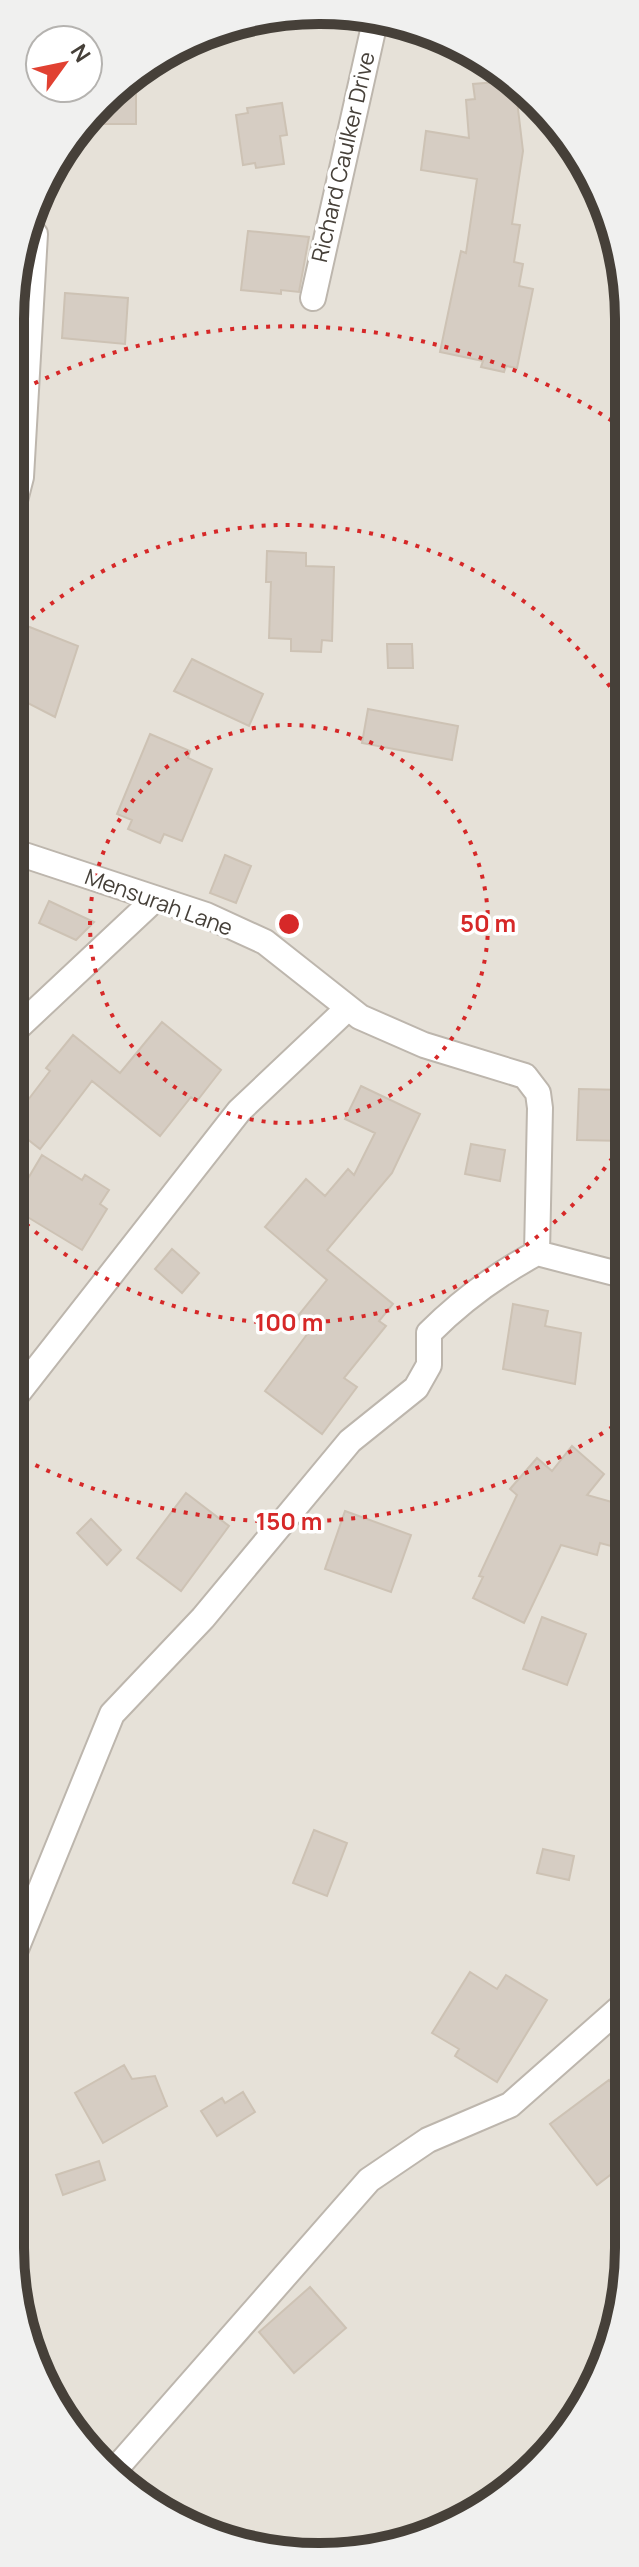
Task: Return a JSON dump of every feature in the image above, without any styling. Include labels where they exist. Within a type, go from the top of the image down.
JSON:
[{"type":"street","name":"Richard Caulker Drive","points":[[313,298],[373,29]]},
{"type":"street","points":[[24,425],[35,241]]},
{"type":"street","name":"Mensurah Lane","points":[[24,855],[206,915],[265,942],[348,1008],[424,1045],[525,1076],[538,1093],[537,1253]]},
{"type":"street","points":[[24,1022],[155,899]]},
{"type":"street","points":[[24,1385],[239,1111],[348,1008]]},
{"type":"street","points":[[24,1930],[112,1714],[203,1618],[350,1441],[416,1388],[429,1365],[429,1333],[462,1301],[500,1273],[537,1253],[615,1273]]},
{"type":"street","points":[[120,2465],[369,2180],[428,2140],[510,2105],[615,2012]]},
{"type":"shaded area","points":[[300,25],[358,27],[396,34],[450,54],[499,85],[542,125],[565,155],[593,206],[605,243],[612,281],[615,320],[615,2248],[612,2286],[605,2324],[585,2378],[554,2427],[514,2470],[484,2493],[433,2521],[377,2537],[320,2543],[262,2537],[206,2521],[155,2493],[125,2470],[85,2427],[54,2378],[34,2324],[25,2267],[24,320],[27,281],[34,243],[54,189],[97,125],[140,85],[189,54],[243,34]]},
{"type":"building","points":[[495,82],[517,100],[523,151],[512,224],[520,225],[514,262],[523,264],[519,286],[533,289],[517,368],[506,366],[504,372],[481,367],[483,361],[440,352],[461,251],[466,253],[477,179],[421,170],[426,131],[469,138],[466,100],[475,99],[473,84]]},
{"type":"building","points":[[136,88],[136,124],[98,124]]},
{"type":"building","points":[[282,103],[287,135],[280,136],[284,164],[256,168],[255,163],[243,165],[236,115],[248,113],[247,108]]},
{"type":"building","points":[[248,231],[309,237],[299,292],[281,290],[281,294],[241,290]]},
{"type":"building","points":[[65,293],[128,298],[125,344],[62,338]]},
{"type":"building","points":[[267,551],[306,553],[306,566],[334,567],[332,641],[322,640],[321,652],[291,651],[291,639],[269,638],[271,582],[266,582]]},
{"type":"building","points":[[27,626],[78,646],[55,717],[24,701],[24,634]]},
{"type":"building","points":[[387,644],[412,644],[413,668],[388,668]]},
{"type":"building","points":[[192,659],[263,694],[249,726],[174,691]]},
{"type":"building","points":[[368,709],[458,726],[452,760],[362,743]]},
{"type":"building","points":[[150,734],[190,751],[188,758],[212,769],[182,841],[164,834],[160,843],[128,829],[132,820],[117,814]]},
{"type":"building","points":[[225,855],[251,866],[236,903],[210,893]]},
{"type":"building","points":[[49,901],[94,922],[76,940],[39,923]]},
{"type":"building","points":[[162,1022],[221,1070],[197,1101],[191,1097],[160,1136],[92,1081],[40,1149],[24,1136],[24,1105],[50,1071],[46,1068],[73,1035],[120,1073]]},
{"type":"building","points":[[361,1086],[420,1114],[392,1173],[327,1250],[393,1304],[379,1321],[386,1326],[344,1378],[357,1387],[322,1434],[265,1391],[311,1329],[297,1317],[327,1280],[265,1227],[306,1179],[325,1196],[348,1169],[354,1175],[375,1133],[345,1119]]},
{"type":"building","points":[[579,1089],[615,1090],[615,1141],[577,1140]]},
{"type":"building","points":[[471,1144],[505,1150],[500,1181],[465,1174]]},
{"type":"building","points":[[42,1155],[82,1180],[85,1175],[109,1190],[100,1204],[107,1209],[82,1250],[24,1215],[24,1185]]},
{"type":"building","points":[[172,1249],[199,1273],[182,1293],[155,1269]]},
{"type":"building","points":[[513,1304],[548,1311],[545,1326],[581,1333],[575,1384],[503,1369]]},
{"type":"building","points":[[572,1446],[604,1474],[587,1495],[615,1503],[615,1547],[600,1543],[597,1555],[561,1545],[524,1623],[473,1598],[483,1577],[479,1576],[517,1495],[510,1489],[537,1458],[552,1471]]},
{"type":"building","points":[[186,1493],[229,1526],[181,1591],[137,1558]]},
{"type":"building","points":[[345,1511],[411,1535],[391,1592],[325,1569]]},
{"type":"building","points":[[91,1519],[121,1550],[107,1565],[77,1533]]},
{"type":"building","points":[[542,1617],[586,1634],[567,1685],[523,1669]]},
{"type":"building","points":[[314,1830],[347,1843],[327,1896],[293,1883]]},
{"type":"building","points":[[543,1849],[574,1856],[569,1880],[537,1873]]},
{"type":"building","points":[[470,1972],[497,1989],[506,1975],[547,2000],[497,2082],[455,2056],[459,2049],[432,2033]]},
{"type":"building","points":[[124,2065],[132,2079],[155,2076],[167,2106],[103,2143],[75,2093]]},
{"type":"building","points":[[609,2080],[615,2088],[615,2171],[597,2185],[550,2124]]},
{"type":"building","points":[[243,2092],[255,2112],[217,2136],[201,2111],[222,2098],[225,2103]]},
{"type":"building","points":[[99,2161],[105,2180],[63,2195],[56,2175]]},
{"type":"building","points":[[310,2287],[346,2328],[294,2373],[259,2332]]}]
